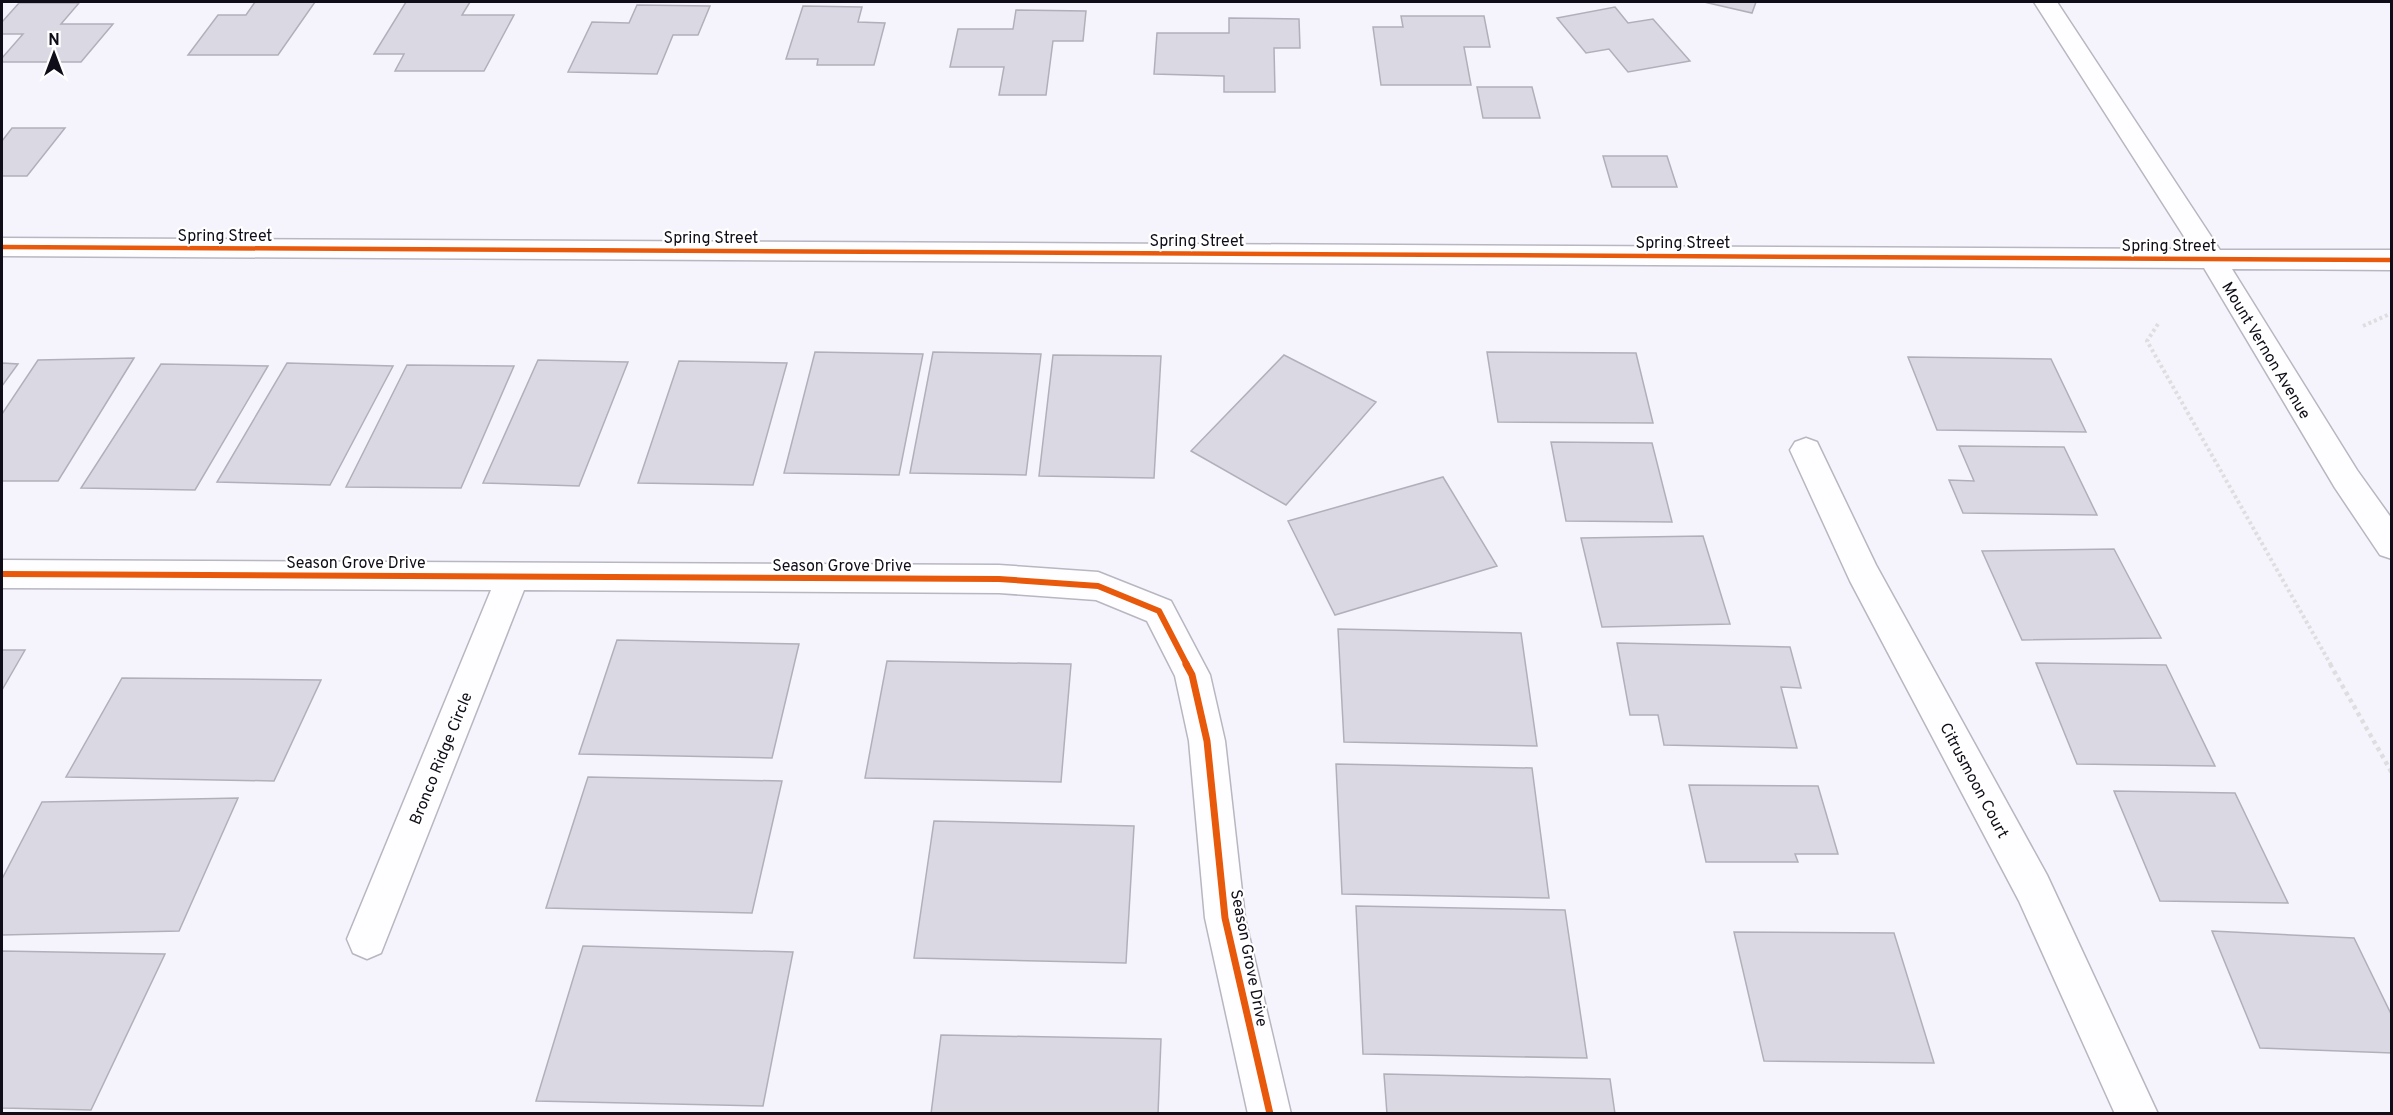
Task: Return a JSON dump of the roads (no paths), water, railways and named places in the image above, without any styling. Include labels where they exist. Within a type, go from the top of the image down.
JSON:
[{"type":"street","name":"Mount Vernon Avenue","points":[[2046,2],[2212,259],[2346,479],[2391,546]]},
{"type":"street","name":"Spring Street","points":[[2,247],[2391,260]]},
{"type":"street","name":"Citrusmoon Court","points":[[1806,450],[1862,571],[2033,888],[2137,1113]]},
{"type":"street","name":"Season Grove Drive","points":[[2,574],[999,579],[1098,586],[1159,611],[1191,675],[1207,741],[1225,918],[1270,1113]]},
{"type":"street","name":"Bronco Ridge Circle","points":[[368,939],[513,577]]}]
